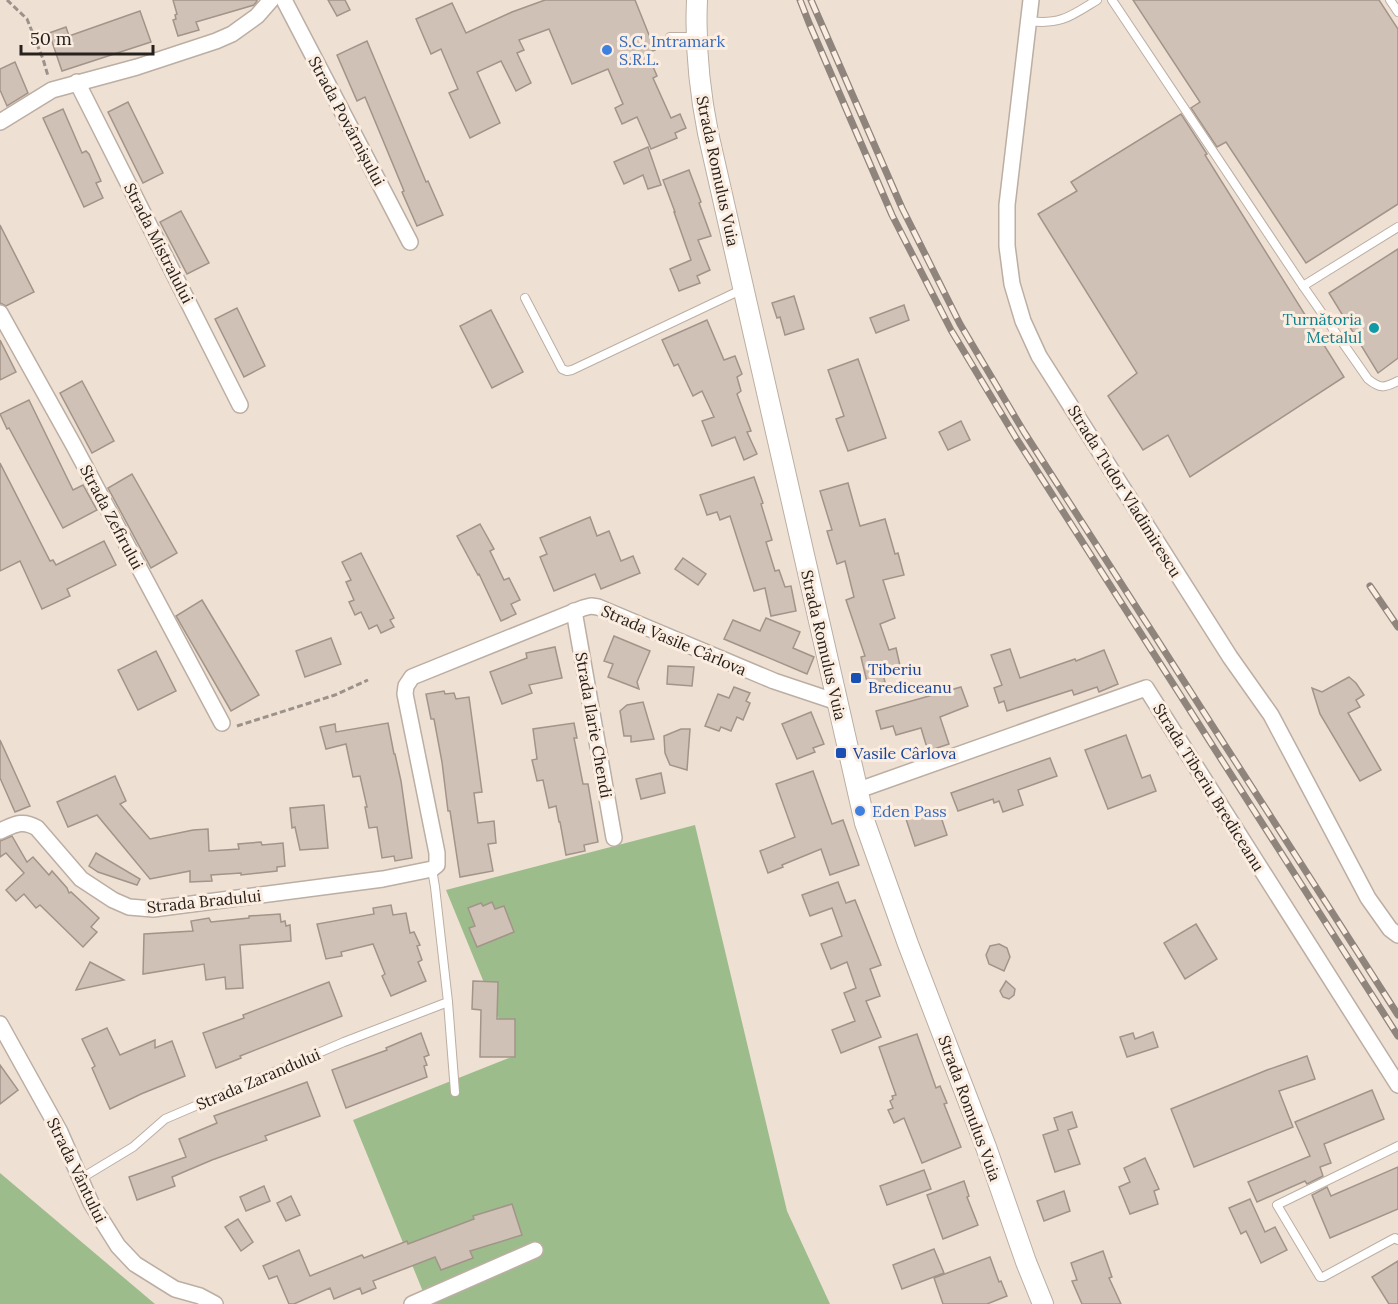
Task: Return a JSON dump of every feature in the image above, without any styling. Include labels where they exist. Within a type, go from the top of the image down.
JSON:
[{"type":"street","points":[[0,122],[52,90],[137,67],[232,34],[257,16],[271,0]]},
{"type":"street","name":"Strada Povârnișului","points":[[284,0],[410,242]]},
{"type":"street","name":"Strada Romulus Vuia","points":[[697,0],[698,70],[704,112],[856,791],[899,918],[986,1147],[1042,1304]]},
{"type":"street","name":"Strada Tudor Vladimirescu","points":[[1031,0],[1007,205],[1007,246],[1012,284],[1023,321],[1045,366],[1230,657],[1271,715],[1368,898],[1390,929],[1398,935]]},
{"type":"street","name":"Strada Mistralului","points":[[77,82],[240,405]]},
{"type":"street","name":"Strada Zefirului","points":[[0,313],[73,444],[222,723]]},
{"type":"street","name":"Strada Vasile Cârlova","points":[[434,867],[437,853],[405,694],[406,686],[412,677],[591,606],[774,681],[837,702]]},
{"type":"street","name":"Strada Ilarie Chendi","points":[[574,611],[614,838]]},
{"type":"street","name":"Strada Tiberiu Brediceanu","points":[[856,791],[1146,688],[1398,1085]]},
{"type":"street","name":"Strada Bradului","points":[[0,831],[22,823],[37,828],[81,879],[113,900],[129,907],[153,909],[382,879],[434,867]]},
{"type":"street","name":"Strada Vântului","points":[[0,1024],[60,1132],[91,1203],[118,1246],[135,1264],[176,1289],[200,1296],[215,1304]]},
{"type":"street","points":[[412,1304],[535,1250]]},
{"type":"lane","points":[[1029,21],[1045,23],[1066,19],[1097,0]]},
{"type":"lane","points":[[1112,0],[1368,380],[1377,387],[1387,387],[1398,381]]},
{"type":"lane","points":[[1390,0],[1398,12]]},
{"type":"lane","points":[[670,37],[696,37]]},
{"type":"lane","points":[[1303,286],[1398,227]]},
{"type":"lane","points":[[525,298],[562,369],[567,371],[744,288]]},
{"type":"lane","points":[[434,867],[448,1002],[454,1092]]},
{"type":"lane","name":"Strada Zarandului","points":[[80,1179],[132,1147],[165,1119],[344,1042],[448,1002]]},
{"type":"lane","points":[[1398,1146],[1277,1205],[1320,1277],[1395,1238],[1398,1240]]},
{"type":"path","points":[[7,0],[27,19],[43,59],[52,90]]},
{"type":"path","points":[[222,723],[237,727],[336,695],[368,680]]},
{"type":"green space","points":[[695,825],[787,1211],[830,1304],[428,1304],[353,1120],[514,1056],[446,890]]},
{"type":"green space","points":[[0,1173],[155,1304],[0,1304]]},
{"type":"building","points":[[173,0],[257,1],[254,5],[196,22],[199,30],[178,36],[173,20],[176,19],[177,14]]},
{"type":"building","points":[[328,0],[345,0],[350,10],[337,16]]},
{"type":"building","points":[[545,0],[635,0],[655,50],[647,53],[657,76],[653,78],[671,118],[680,114],[686,128],[675,133],[677,138],[651,149],[637,117],[622,124],[615,108],[623,104],[608,69],[572,84],[549,29],[519,40],[524,50],[517,53],[531,83],[516,91],[501,61],[477,72],[500,123],[470,138],[449,93],[458,89],[441,49],[431,54],[416,19],[452,3],[466,33]]},
{"type":"building","points":[[1133,0],[1379,0],[1398,29],[1398,204],[1306,263],[1226,142],[1217,147],[1191,108],[1200,102]]},
{"type":"building","points":[[140,11],[151,42],[62,71],[49,33],[66,27],[69,36]]},
{"type":"building","points":[[367,41],[426,182],[428,181],[443,215],[417,226],[365,97],[357,101],[337,55]]},
{"type":"building","points":[[15,62],[28,93],[7,106],[0,90],[0,69]]},
{"type":"building","points":[[128,102],[163,173],[143,183],[108,112]]},
{"type":"building","points":[[63,109],[82,153],[86,151],[89,154],[101,181],[96,183],[103,198],[84,207],[43,118]]},
{"type":"building","points":[[1181,114],[1344,377],[1190,477],[1168,435],[1143,450],[1108,396],[1137,373],[1038,214],[1077,191],[1071,182]]},
{"type":"building","points":[[648,147],[661,185],[648,189],[643,175],[624,184],[614,162]]},
{"type":"building","points":[[689,170],[711,236],[698,240],[710,270],[697,276],[700,283],[679,291],[670,269],[691,260],[663,180]]},
{"type":"building","points":[[181,211],[209,263],[187,274],[160,222]]},
{"type":"building","points":[[0,225],[34,292],[6,306],[0,303]]},
{"type":"building","name":"Turnătoria Metalul","points":[[1398,249],[1398,358],[1378,373],[1329,293]]},
{"type":"building","points":[[794,296],[804,329],[785,335],[780,317],[777,318],[772,303]]},
{"type":"building","points":[[904,305],[909,320],[876,333],[870,318]]},
{"type":"building","points":[[237,308],[265,366],[244,377],[215,319]]},
{"type":"building","points":[[491,310],[523,372],[492,388],[460,326]]},
{"type":"building","points":[[707,320],[724,360],[735,356],[742,374],[737,377],[741,391],[737,394],[751,431],[747,432],[757,454],[744,460],[735,437],[712,446],[702,421],[714,417],[702,391],[693,396],[678,364],[674,366],[662,340]]},
{"type":"building","points":[[0,340],[16,372],[0,380]]},
{"type":"building","points":[[858,359],[886,438],[848,451],[836,419],[844,416],[828,370]]},
{"type":"building","points":[[82,381],[114,441],[92,453],[60,393]]},
{"type":"building","points":[[29,400],[73,490],[83,485],[97,510],[63,528],[0,414]]},
{"type":"building","points":[[961,421],[970,440],[948,450],[939,432]]},
{"type":"building","points":[[0,463],[50,561],[53,560],[56,565],[104,541],[116,565],[67,589],[70,596],[42,609],[20,561],[0,571]]},
{"type":"building","points":[[132,474],[177,553],[151,568],[108,488]]},
{"type":"building","points":[[754,477],[772,540],[766,542],[775,571],[779,570],[785,587],[791,586],[796,611],[771,616],[765,588],[754,591],[730,516],[720,520],[717,512],[707,515],[700,495]]},
{"type":"building","points":[[848,483],[860,526],[885,519],[904,575],[883,580],[895,618],[880,624],[889,650],[896,648],[901,670],[883,674],[885,682],[868,686],[861,657],[865,656],[846,600],[854,597],[845,561],[837,564],[827,531],[832,530],[820,491]]},
{"type":"building","points":[[590,517],[597,536],[609,531],[621,561],[633,556],[640,573],[601,589],[595,574],[554,591],[540,557],[547,554],[540,538]]},
{"type":"building","points":[[480,524],[494,549],[490,551],[504,580],[509,578],[520,600],[511,604],[516,614],[501,621],[479,574],[457,536]]},
{"type":"building","points":[[361,553],[394,618],[390,620],[394,627],[381,633],[377,625],[369,629],[361,612],[355,615],[349,602],[354,600],[346,582],[351,580],[342,562]]},
{"type":"building","points":[[683,558],[706,574],[698,585],[675,569]]},
{"type":"building","points":[[202,600],[259,695],[231,711],[176,616]]},
{"type":"building","points":[[766,618],[800,632],[793,648],[814,657],[807,674],[724,639],[733,620],[760,631]]},
{"type":"building","points":[[614,636],[650,651],[637,682],[639,689],[608,677],[613,664],[604,661]]},
{"type":"building","points":[[331,638],[341,664],[305,677],[296,651]]},
{"type":"building","points":[[555,647],[562,678],[529,685],[532,693],[502,704],[490,672],[527,658],[526,653]]},
{"type":"building","points":[[1010,649],[1020,678],[1104,650],[1118,684],[1099,692],[1097,687],[1074,695],[1072,690],[1007,711],[1004,701],[999,703],[994,688],[1002,685],[991,655]]},
{"type":"building","points":[[156,651],[176,691],[138,710],[118,670]]},
{"type":"building","points":[[668,666],[694,667],[692,686],[667,684]]},
{"type":"building","points":[[1349,677],[1364,695],[1356,700],[1360,707],[1348,713],[1381,770],[1360,781],[1320,714],[1312,688],[1322,692]]},
{"type":"building","points":[[734,687],[750,693],[746,701],[750,703],[743,720],[737,717],[731,731],[721,727],[719,731],[705,726],[718,694],[729,698]]},
{"type":"building","points":[[961,687],[968,706],[940,717],[949,744],[928,751],[921,728],[896,735],[893,726],[881,729],[876,711]]},
{"type":"building","points":[[444,691],[445,694],[454,693],[456,699],[469,697],[482,792],[474,793],[478,823],[494,821],[496,843],[488,844],[493,871],[460,877],[442,762],[434,719],[431,719],[426,694]]},
{"type":"building","points":[[643,702],[654,739],[631,742],[631,736],[624,736],[620,711],[627,705]]},
{"type":"building","points":[[811,712],[824,744],[813,748],[815,752],[797,759],[782,724]]},
{"type":"building","points":[[388,723],[401,781],[412,858],[395,861],[394,856],[382,858],[377,827],[369,828],[360,776],[353,777],[346,744],[326,749],[320,727],[335,724],[336,732]]},
{"type":"building","points":[[574,723],[577,738],[574,738],[583,784],[588,784],[598,842],[584,845],[585,851],[566,855],[556,806],[549,808],[543,780],[537,781],[532,760],[537,759],[533,729]]},
{"type":"building","points":[[681,729],[690,729],[687,770],[670,765],[665,753],[664,736]]},
{"type":"building","points":[[1126,735],[1142,778],[1150,775],[1156,791],[1108,809],[1085,750]]},
{"type":"building","points":[[0,740],[30,806],[15,812],[0,778]]},
{"type":"building","points":[[1050,758],[1057,776],[1018,790],[1023,805],[1003,812],[999,801],[994,803],[993,799],[958,811],[951,793]]},
{"type":"building","points":[[813,771],[832,824],[843,820],[859,865],[830,875],[821,849],[768,873],[760,851],[795,837],[776,784]]},
{"type":"building","points":[[661,773],[665,793],[641,799],[636,779]]},
{"type":"building","points":[[115,776],[126,801],[120,804],[150,839],[208,829],[209,851],[239,849],[238,844],[283,843],[285,866],[277,867],[277,871],[241,875],[241,873],[211,875],[212,881],[190,882],[190,871],[150,879],[97,815],[68,827],[57,802]]},
{"type":"building","points":[[324,805],[328,848],[300,850],[295,827],[292,828],[290,808]]},
{"type":"building","points":[[938,808],[947,835],[915,846],[906,819]]},
{"type":"building","points":[[12,836],[27,862],[33,857],[49,875],[52,871],[69,893],[71,892],[99,918],[91,927],[97,932],[83,947],[40,905],[36,908],[24,894],[16,901],[6,890],[24,873],[6,853],[0,857],[0,841]]},
{"type":"building","points":[[96,853],[140,879],[137,885],[98,872],[89,866]]},
{"type":"building","points":[[838,882],[846,903],[855,900],[881,965],[870,969],[880,996],[866,1001],[881,1037],[841,1053],[832,1030],[855,1021],[844,993],[856,988],[847,962],[831,969],[821,944],[842,936],[832,908],[810,916],[802,895]]},
{"type":"building","points":[[492,902],[495,909],[504,906],[514,932],[477,947],[469,928],[475,926],[468,908]]},
{"type":"building","points":[[391,905],[393,915],[406,913],[410,933],[414,932],[420,945],[417,946],[422,960],[418,962],[426,981],[391,996],[382,976],[385,974],[373,944],[341,952],[342,956],[326,959],[317,924],[374,914],[373,908]]},
{"type":"building","points":[[280,914],[281,922],[285,921],[286,926],[290,925],[291,941],[240,945],[243,988],[226,989],[225,977],[206,980],[204,964],[143,974],[144,934],[193,931],[191,921],[209,918],[211,922]]},
{"type":"building","points":[[1196,924],[1217,959],[1185,979],[1164,943]]},
{"type":"building","points":[[999,944],[1007,948],[1010,957],[1004,971],[989,964],[986,955],[990,946]]},
{"type":"building","points":[[90,962],[124,980],[76,990]]},
{"type":"building","points":[[473,981],[498,982],[497,1019],[515,1019],[515,1057],[480,1057],[481,1010],[472,1009]]},
{"type":"building","points":[[1006,981],[1015,989],[1014,995],[1009,999],[1003,997],[1000,991]]},
{"type":"building","points":[[329,982],[342,1016],[240,1056],[241,1058],[216,1068],[203,1033]]},
{"type":"building","points":[[107,1028],[120,1055],[155,1040],[155,1048],[172,1041],[185,1076],[110,1109],[92,1068],[95,1066],[82,1039]]},
{"type":"building","points":[[1153,1032],[1158,1047],[1127,1057],[1120,1037],[1133,1033],[1135,1039]]},
{"type":"building","points":[[421,1033],[429,1055],[424,1057],[427,1077],[346,1108],[332,1070],[387,1050],[386,1048]]},
{"type":"building","points":[[917,1034],[936,1088],[940,1086],[947,1103],[944,1104],[961,1147],[922,1163],[904,1118],[894,1123],[888,1110],[893,1108],[890,1101],[893,1099],[892,1096],[896,1095],[879,1047]]},
{"type":"building","points":[[1307,1056],[1315,1079],[1279,1091],[1293,1127],[1194,1167],[1171,1109]]},
{"type":"building","points":[[0,1065],[18,1090],[0,1104]]},
{"type":"building","points":[[307,1082],[320,1116],[265,1136],[267,1140],[172,1177],[175,1186],[137,1200],[129,1177],[186,1157],[179,1139],[217,1123],[214,1116]]},
{"type":"building","points":[[1372,1090],[1384,1119],[1324,1144],[1331,1163],[1320,1167],[1323,1176],[1307,1184],[1305,1181],[1257,1202],[1248,1182],[1310,1156],[1295,1122]]},
{"type":"building","points":[[1072,1112],[1077,1127],[1068,1130],[1080,1164],[1055,1172],[1043,1135],[1058,1130],[1054,1118]]},
{"type":"building","points":[[1145,1158],[1159,1189],[1154,1191],[1158,1204],[1130,1214],[1119,1187],[1130,1182],[1124,1168]]},
{"type":"building","points":[[1398,1167],[1398,1209],[1330,1238],[1312,1195],[1327,1187],[1331,1196]]},
{"type":"building","points":[[924,1170],[931,1189],[887,1205],[880,1186]]},
{"type":"building","points":[[964,1181],[969,1196],[967,1197],[978,1225],[943,1239],[927,1195]]},
{"type":"building","points":[[264,1186],[270,1201],[246,1211],[240,1197]]},
{"type":"building","points":[[1064,1191],[1070,1211],[1044,1221],[1037,1201]]},
{"type":"building","points":[[291,1196],[300,1215],[286,1221],[277,1203]]},
{"type":"building","points":[[1250,1199],[1265,1232],[1275,1227],[1287,1250],[1261,1263],[1246,1231],[1241,1234],[1229,1208]]},
{"type":"building","points":[[512,1204],[522,1235],[470,1251],[473,1258],[441,1270],[435,1257],[373,1281],[376,1288],[362,1294],[360,1288],[334,1299],[330,1288],[294,1304],[289,1304],[277,1276],[269,1279],[263,1266],[299,1250],[310,1276],[362,1255],[364,1258],[407,1241],[408,1244],[474,1219],[473,1216]]},
{"type":"building","points":[[238,1219],[253,1242],[241,1251],[225,1227]]},
{"type":"building","points":[[934,1249],[944,1273],[902,1289],[893,1265]]},
{"type":"building","points":[[1103,1251],[1112,1277],[1109,1278],[1121,1304],[1082,1304],[1072,1281],[1077,1280],[1071,1263]]},
{"type":"building","points":[[990,1257],[1007,1296],[987,1304],[943,1304],[934,1278]]},
{"type":"building","points":[[1398,1261],[1398,1304],[1389,1304],[1372,1277]]},
{"type":"railway","points":[[800,0],[892,215],[951,330],[1016,438],[1398,1036]]},
{"type":"railway","points":[[811,0],[902,208],[960,324],[1024,432],[1398,1015]]},
{"type":"railway","points":[[1370,586],[1398,627]]},
{"type":"place","name":"S.C. Intramark S.R.L.","points":[[607,50]]},
{"type":"place","name":"Turnătoria Metalul","points":[[1374,328]]},
{"type":"place","name":"Tiberiu Brediceanu","points":[[856,678]]},
{"type":"place","name":"Vasile Cârlova","points":[[841,753]]},
{"type":"place","name":"Eden Pass","points":[[860,811]]}]
